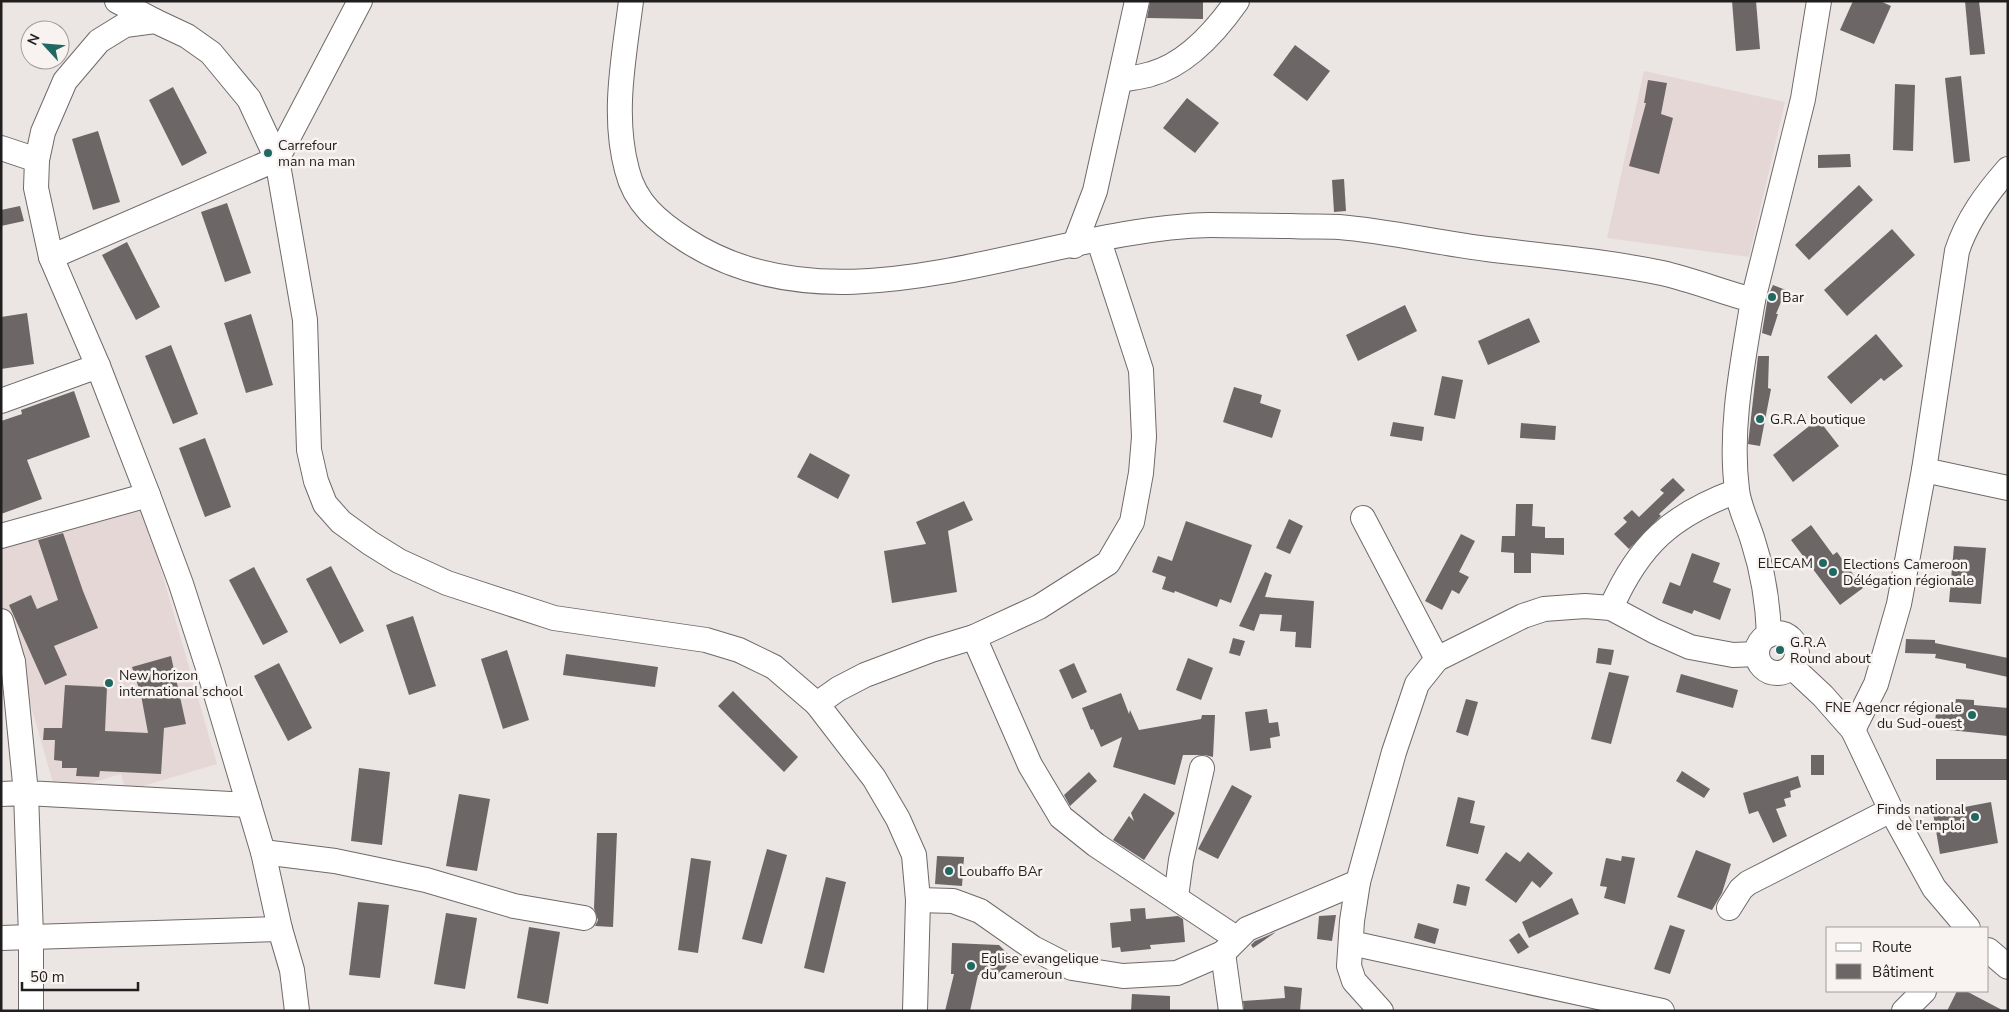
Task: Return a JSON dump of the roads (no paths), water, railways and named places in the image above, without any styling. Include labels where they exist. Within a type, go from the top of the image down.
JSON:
[{"type":"street","points":[[117,1],[187,36],[218,60],[249,98],[277,159],[305,320],[309,450],[316,481],[325,504],[341,522],[399,561],[447,583],[554,618],[706,640],[739,650],[774,667],[817,704],[874,778],[898,819],[914,855],[918,900],[915,1011]]},
{"type":"street","points":[[51,256],[277,159],[360,1]]},
{"type":"street","points":[[631,1],[619,111],[620,138],[627,173],[639,199],[651,214],[696,247],[727,262],[773,276],[815,281],[854,282],[954,270],[1099,241],[1118,235],[1178,226],[1338,227],[1486,249],[1596,262],[1660,273],[1753,300]]},
{"type":"street","points":[[1074,246],[1095,191],[1137,1]]},
{"type":"street","points":[[1121,80],[1153,74],[1176,62],[1202,44],[1236,1]]},
{"type":"street","points":[[1381,1011],[1354,981],[1349,966],[1352,921],[1358,882],[1394,752],[1417,684],[1437,659],[1491,633],[1503,624],[1544,609],[1585,606],[1611,608],[1654,631],[1690,646],[1733,655],[1763,644],[1776,633],[1791,638],[1798,652],[1792,667],[1778,673],[1770,672],[1764,668],[1763,644],[1768,609],[1762,574],[1737,491],[1735,436],[1753,300],[1803,98],[1819,1]]},
{"type":"street","points":[[155,21],[125,25],[99,41],[79,62],[65,81],[43,132],[37,160],[36,188],[51,256],[98,366],[148,495],[204,656],[263,852],[280,929],[292,970],[297,1011]]},
{"type":"street","points":[[1,148],[37,160]]},
{"type":"street","points":[[1853,730],[1876,684],[1891,637],[1924,470],[1957,251],[1963,232],[1977,208],[2008,169]]},
{"type":"street","points":[[817,704],[838,689],[865,675],[914,656],[974,637],[1039,607],[1108,563],[1132,522],[1141,473],[1144,437],[1141,370],[1099,241]]},
{"type":"street","points":[[1,400],[98,366]]},
{"type":"street","points":[[1924,470],[2008,488]]},
{"type":"street","points":[[1611,608],[1631,567],[1651,542],[1681,518],[1701,506],[1737,491]]},
{"type":"street","points":[[1,536],[148,495]]},
{"type":"street","points":[[1363,518],[1437,659]]},
{"type":"street","points":[[1,621],[26,793],[31,936],[31,1011]]},
{"type":"street","points":[[974,637],[1030,765],[1061,817],[1096,845],[1176,897],[1230,946],[1231,1011]]},
{"type":"street","points":[[1792,667],[1823,696],[1853,730],[1891,810],[1934,888],[1967,927]]},
{"type":"street","points":[[1176,897],[1181,860],[1202,768]]},
{"type":"street","points":[[1,794],[26,793],[249,805]]},
{"type":"street","points":[[1729,908],[1741,889],[1748,883],[1891,810]]},
{"type":"street","points":[[263,852],[335,861],[426,880],[514,906],[584,918]]},
{"type":"street","points":[[918,900],[953,901],[980,910],[1033,948],[1072,968],[1122,976],[1177,973],[1230,946],[1246,929],[1358,882]]},
{"type":"street","points":[[1,938],[280,929]]},
{"type":"street","points":[[1351,943],[1662,1011]]},
{"type":"street","points":[[1989,951],[2008,967]]},
{"type":"street","points":[[1904,1011],[1923,992]]},
{"type":"place","name":"Carrefour man na man","points":[[268,153]]},
{"type":"place","name":"Bar","points":[[1772,297]]},
{"type":"place","name":"G.R.A boutique","points":[[1760,419]]},
{"type":"place","name":"ELECAM","points":[[1823,563]]},
{"type":"place","name":"Elections Cameroon Délégation régionale","points":[[1833,572]]},
{"type":"place","name":"G.R.A Round about","points":[[1780,650]]},
{"type":"place","name":"New horizon international school","points":[[109,683]]},
{"type":"place","name":"FNE Agencr régionale du Sud-ouest","points":[[1972,715]]},
{"type":"place","name":"Finds national de l'emploi","points":[[1975,817]]},
{"type":"place","name":"Loubaffo BAr","points":[[949,871]]},
{"type":"place","name":"Eglise evangelique du cameroun","points":[[971,966]]}]
